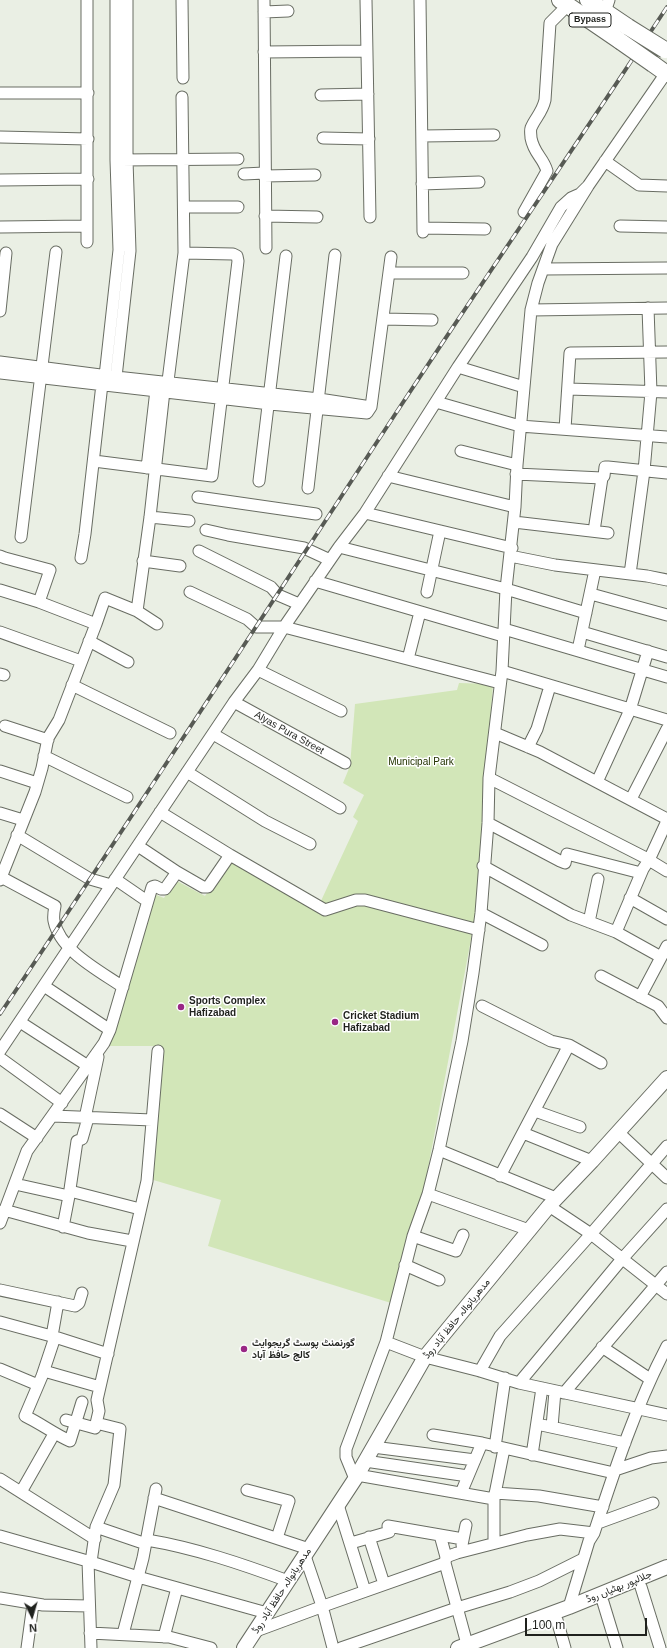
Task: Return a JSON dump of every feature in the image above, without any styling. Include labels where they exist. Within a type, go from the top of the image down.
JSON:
[{"type":"highway","name":"Bypass","points":[[588,0],[607,6],[624,34],[662,70]]},
{"type":"highway","name":"Bypass","points":[[564,3],[600,27],[624,34],[666,51]]},
{"type":"main road","name":"مدھریانوالہ حافظ آباد روڈ","points":[[244,1648],[356,1477],[425,1356],[553,1202],[667,1078]]},
{"type":"main road","name":"جلالپور بھٹیاں روڈ","points":[[463,1646],[667,1567]]},
{"type":"main road","name":"جلالپور بھٹیاں روڈ","points":[[484,1648],[667,1577]]},
{"type":"street","points":[[87,0],[88,242]]},
{"type":"street","points":[[116,0],[122,59]]},
{"type":"street","points":[[81,558],[94,461],[109,382],[125,251],[122,160],[122,59],[127,0]]},
{"type":"street","points":[[182,0],[183,78]]},
{"type":"street","points":[[264,0],[264,174],[266,248]]},
{"type":"street","points":[[366,0],[370,217]]},
{"type":"street","points":[[420,0],[423,230],[485,229]]},
{"type":"street","points":[[524,212],[547,171],[545,164],[536,154],[532,146],[530,130],[543,109],[545,100],[550,23],[564,3]]},
{"type":"street","points":[[600,27],[607,6]]},
{"type":"street","points":[[264,12],[288,12]]},
{"type":"street","points":[[264,52],[367,51]]},
{"type":"street","points":[[603,1507],[539,1496],[495,1496],[461,1493],[356,1477],[346,1457],[346,1449],[386,1342],[413,1236],[428,1194],[440,1150],[462,1041],[479,930],[483,866],[488,823],[489,778],[502,671],[506,589],[514,522],[520,426],[531,310],[538,283],[552,244],[662,70]]},
{"type":"street","points":[[0,93],[88,93]]},
{"type":"street","points":[[321,95],[368,94]]},
{"type":"street","points":[[137,612],[150,516],[151,469],[184,253],[182,97]]},
{"type":"street","points":[[422,136],[494,135]]},
{"type":"street","points":[[0,137],[88,139]]},
{"type":"street","points":[[324,138],[369,139]]},
{"type":"street","points":[[122,160],[238,159]]},
{"type":"street","points":[[604,161],[640,185],[667,186]]},
{"type":"street","points":[[244,174],[315,175]]},
{"type":"street","points":[[0,180],[88,179]]},
{"type":"street","points":[[422,184],[479,182]]},
{"type":"street","points":[[1,1046],[20,1022],[234,702],[258,670],[299,604],[339,547],[366,513],[458,367],[532,257],[561,207],[571,198],[580,194],[588,186]]},
{"type":"street","points":[[184,207],[238,207]]},
{"type":"street","points":[[265,216],[317,217]]},
{"type":"street","points":[[0,227],[87,226]]},
{"type":"street","points":[[620,226],[667,227]]},
{"type":"street","points":[[21,537],[56,252]]},
{"type":"street","points":[[0,311],[6,253]]},
{"type":"street","points":[[94,461],[212,476],[238,261],[237,256],[233,254],[184,253]]},
{"type":"street","points":[[308,488],[319,404],[335,255]]},
{"type":"street","points":[[260,481],[286,256]]},
{"type":"street","points":[[0,362],[41,372],[109,382],[369,410],[391,256]]},
{"type":"street","points":[[544,269],[667,268]]},
{"type":"street","points":[[389,274],[463,273]]},
{"type":"street","points":[[630,574],[644,471],[651,392],[651,352],[648,308]]},
{"type":"street","points":[[531,310],[667,308]]},
{"type":"street","points":[[383,319],[432,320]]},
{"type":"street","points":[[565,429],[570,353],[667,352]]},
{"type":"street","points":[[458,367],[524,387]]},
{"type":"street","points":[[0,373],[41,372]]},
{"type":"street","points":[[568,389],[667,392]]},
{"type":"street","points":[[436,402],[520,426],[667,437]]},
{"type":"street","points":[[461,451],[517,469],[602,478]]},
{"type":"street","points":[[594,531],[605,467],[667,474]]},
{"type":"street","points":[[388,476],[515,507]]},
{"type":"street","points":[[198,497],[316,514]]},
{"type":"street","points":[[366,513],[440,531],[555,565],[667,580]]},
{"type":"street","points":[[150,516],[189,521]]},
{"type":"street","points":[[514,522],[608,533]]},
{"type":"street","points":[[206,530],[304,548],[330,560]]},
{"type":"street","points":[[427,592],[440,531]]},
{"type":"street","points":[[339,547],[506,589],[586,613]]},
{"type":"street","points":[[199,551],[271,587],[278,595],[299,604]]},
{"type":"street","points":[[0,556],[50,570],[39,602]]},
{"type":"street","points":[[143,561],[180,566]]},
{"type":"street","points":[[578,650],[591,594],[594,570]]},
{"type":"street","points":[[315,581],[420,612],[578,650],[667,677]]},
{"type":"street","points":[[0,590],[39,602],[96,624]]},
{"type":"street","points":[[190,592],[246,619],[256,628],[284,627],[500,684]]},
{"type":"street","points":[[591,594],[667,615]]},
{"type":"street","points":[[123,987],[77,956],[69,948],[56,930],[53,919],[54,906],[1,878],[4,857],[17,835],[23,820],[37,783],[48,740],[59,720],[105,598],[137,612],[157,624]]},
{"type":"street","points":[[408,659],[420,612]]},
{"type":"street","points":[[0,632],[81,660]]},
{"type":"street","points":[[582,632],[667,657]]},
{"type":"street","points":[[89,642],[128,662]]},
{"type":"street","points":[[597,782],[630,710],[648,651]]},
{"type":"street","points":[[258,670],[341,710]]},
{"type":"street","points":[[502,671],[667,720]]},
{"type":"street","points":[[72,685],[170,733]]},
{"type":"street","points":[[528,747],[537,729],[550,686]]},
{"type":"street","name":"Alyas Pura Street","points":[[234,702],[345,763]]},
{"type":"street","points":[[5,726],[48,740]]},
{"type":"street","points":[[632,799],[667,729]]},
{"type":"street","points":[[495,733],[528,747],[632,799],[667,820],[649,860],[641,872],[616,932]]},
{"type":"street","points":[[213,734],[340,808]]},
{"type":"street","points":[[44,756],[127,797]]},
{"type":"street","points":[[0,771],[37,783]]},
{"type":"street","points":[[187,772],[265,821],[310,844]]},
{"type":"street","points":[[489,778],[649,860],[667,871]]},
{"type":"street","points":[[0,812],[23,820]]},
{"type":"street","points":[[160,812],[230,855],[325,910],[356,900],[366,900],[479,930]]},
{"type":"street","points":[[488,823],[565,863],[566,854],[641,872]]},
{"type":"street","points":[[17,835],[90,879],[113,882],[147,901]]},
{"type":"street","points":[[138,846],[203,887],[208,887],[230,855]]},
{"type":"street","points":[[483,866],[572,915],[616,932],[662,961]]},
{"type":"street","points":[[0,1223],[4,1210],[5,1195],[15,1184],[27,1151],[104,1043],[110,1030],[152,887],[155,886],[165,889],[177,872]]},
{"type":"street","points":[[588,922],[598,879]]},
{"type":"street","points":[[630,898],[667,919]]},
{"type":"street","points":[[480,913],[542,945]]},
{"type":"street","points":[[640,997],[662,961],[667,946]]},
{"type":"street","points":[[601,976],[658,1006],[667,1018]]},
{"type":"street","points":[[44,986],[110,1030]]},
{"type":"street","points":[[482,1006],[551,1041],[569,1045],[601,1063]]},
{"type":"street","points":[[20,1022],[88,1066]]},
{"type":"street","points":[[500,1176],[569,1045]]},
{"type":"street","points":[[71,1422],[95,1428],[99,1411],[98,1404],[100,1387],[132,1241],[147,1181],[158,1051]]},
{"type":"street","points":[[63,1227],[70,1193],[77,1141],[82,1139],[98,1057],[96,1053]]},
{"type":"street","points":[[0,1058],[62,1103]]},
{"type":"street","points":[[535,1111],[580,1127]]},
{"type":"street","points":[[0,1114],[37,1138]]},
{"type":"street","points":[[53,1116],[152,1120]]},
{"type":"street","points":[[618,1132],[667,1178]]},
{"type":"street","points":[[523,1133],[592,1161]]},
{"type":"street","points":[[480,1371],[500,1336],[667,1146]]},
{"type":"street","points":[[440,1150],[500,1176],[553,1202],[667,1294]]},
{"type":"street","points":[[15,1184],[70,1193],[140,1209]]},
{"type":"street","points":[[428,1194],[529,1230]]},
{"type":"street","points":[[518,1383],[622,1259],[667,1209]]},
{"type":"street","points":[[4,1210],[63,1227],[132,1241]]},
{"type":"street","points":[[413,1236],[456,1251],[463,1235]]},
{"type":"street","points":[[406,1265],[439,1280]]},
{"type":"street","points":[[552,1427],[560,1392],[602,1347],[667,1272]]},
{"type":"street","points":[[0,1290],[75,1306],[79,1303],[82,1293]]},
{"type":"street","points":[[58,1302],[53,1336],[44,1371],[25,1416],[39,1423],[54,1434],[70,1441],[71,1422],[78,1401],[98,1404]]},
{"type":"street","points":[[0,1322],[53,1336],[108,1354]]},
{"type":"street","points":[[386,1342],[425,1356],[518,1383],[637,1410],[667,1415]]},
{"type":"street","points":[[569,1606],[589,1541],[596,1528],[614,1472],[637,1410],[650,1379],[667,1346]]},
{"type":"street","points":[[602,1347],[650,1379]]},
{"type":"street","points":[[0,1369],[38,1385]]},
{"type":"street","points":[[44,1371],[100,1387]]},
{"type":"street","points":[[494,1543],[495,1496],[500,1448],[504,1378]]},
{"type":"street","points":[[532,1455],[542,1388]]},
{"type":"street","points":[[91,1648],[89,1561],[95,1539],[96,1527],[114,1485],[120,1429],[96,1423]]},
{"type":"street","points":[[537,1424],[625,1443]]},
{"type":"street","points":[[21,1492],[54,1434]]},
{"type":"street","points":[[433,1435],[482,1443],[614,1472],[651,1458],[667,1456]]},
{"type":"street","points":[[461,1493],[482,1443]]},
{"type":"street","points":[[373,1447],[475,1460]]},
{"type":"street","points":[[365,1461],[468,1476]]},
{"type":"street","points":[[0,1479],[95,1539]]},
{"type":"street","points":[[247,1490],[289,1501],[277,1538]]},
{"type":"street","points":[[123,1634],[138,1578],[155,1494],[277,1538],[307,1552],[333,1648]]},
{"type":"street","points":[[256,1631],[384,1584],[445,1560],[461,1552],[527,1535],[560,1530],[596,1528],[653,1504]]},
{"type":"street","points":[[338,1505],[365,1591]]},
{"type":"street","points":[[461,1552],[466,1525]]},
{"type":"street","points":[[351,1543],[389,1532],[388,1526],[464,1539]]},
{"type":"street","points":[[96,1527],[146,1542],[174,1545],[250,1567],[288,1581]]},
{"type":"street","points":[[440,1535],[457,1608],[463,1646]]},
{"type":"street","points":[[0,1536],[89,1561],[138,1578],[267,1613]]},
{"type":"street","points":[[369,1537],[384,1584]]},
{"type":"street","points":[[341,1648],[540,1581],[583,1559]]},
{"type":"street","points":[[641,1587],[660,1648]]},
{"type":"street","points":[[164,1637],[177,1588]]},
{"type":"street","points":[[0,1598],[43,1605],[89,1606]]},
{"type":"street","points":[[603,1602],[617,1648]]},
{"type":"street","points":[[27,1648],[34,1604]]},
{"type":"street","points":[[557,1620],[565,1648]]},
{"type":"street","points":[[90,1633],[164,1637],[211,1648]]},
{"type":"green space","name":"Municipal Park","points":[[459,683],[493,684],[475,925],[356,896],[327,906],[320,903],[358,821],[353,817],[364,795],[343,783],[350,766],[355,704],[457,690]]},
{"type":"green space","points":[[230,860],[324,915],[348,906],[374,905],[472,934],[426,1179],[391,1303],[208,1246],[221,1200],[150,1179],[160,1046],[109,1046],[154,894],[164,898],[175,880],[205,896]]},
{"type":"railway","points":[[0,1014],[149,791],[428,365],[667,7]]},
{"type":"place","name":"Sports Complex Hafizabad","points":[[181,1007]]},
{"type":"place","name":"Cricket Stadium Hafizabad","points":[[335,1022]]},
{"type":"place","name":"گورنمنٹ پوسٹ گریجوایٹ کالج حافظ آباد","points":[[244,1349]]}]
